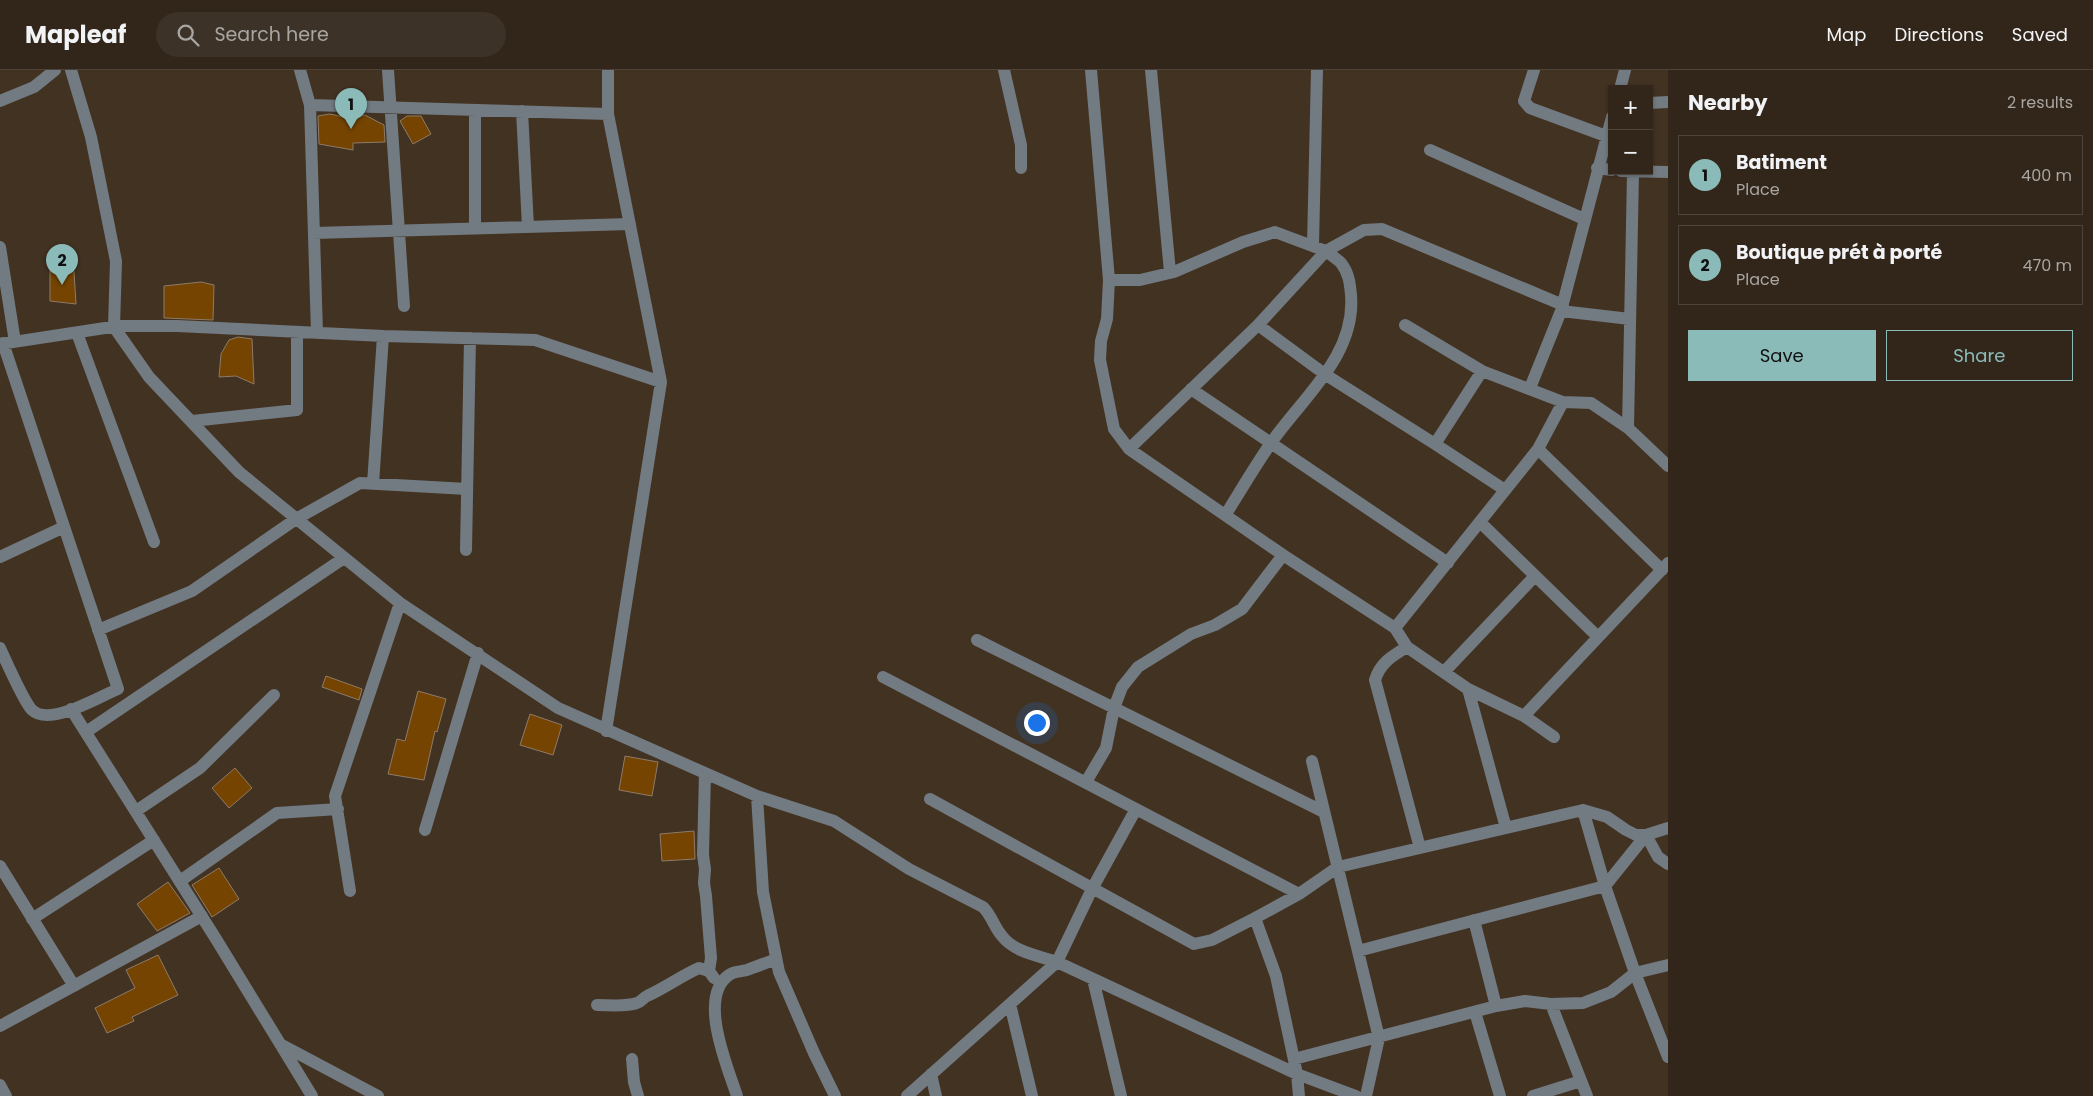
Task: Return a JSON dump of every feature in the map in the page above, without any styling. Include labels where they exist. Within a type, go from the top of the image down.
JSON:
[{"type":"street","points":[[0,101],[34,87],[55,70]]},
{"type":"street","points":[[71,70],[91,137],[116,261],[114,327],[149,377],[239,472],[400,603],[478,653],[558,708],[606,731],[756,796],[834,821],[909,869],[983,907],[990,913],[1001,935],[1008,943],[1058,962],[1297,1074],[1356,1096]]},
{"type":"street","points":[[300,70],[310,105],[317,333]]},
{"type":"street","points":[[388,70],[404,306]]},
{"type":"street","points":[[606,731],[661,382],[608,114],[608,70]]},
{"type":"street","points":[[1004,70],[1020,145],[1021,168]]},
{"type":"street","points":[[1091,70],[1108,280],[1107,319],[1101,341],[1100,360],[1114,429],[1129,448],[1395,628],[1407,648],[1468,689],[1524,716],[1554,737]]},
{"type":"street","points":[[1151,70],[1170,272]]},
{"type":"street","points":[[1312,245],[1317,70]]},
{"type":"street","points":[[1534,70],[1524,101],[1530,108],[1606,136]]},
{"type":"street","points":[[1621,85],[1623,70]]},
{"type":"street","points":[[1653,103],[1668,102]]},
{"type":"street","points":[[310,105],[608,114]]},
{"type":"street","points":[[475,110],[475,228]]},
{"type":"street","points":[[522,111],[528,227]]},
{"type":"street","points":[[1530,388],[1562,308],[1608,130]]},
{"type":"street","points":[[1430,150],[1584,219]]},
{"type":"street","points":[[1598,168],[1608,169]]},
{"type":"street","points":[[1653,172],[1668,172]]},
{"type":"street","points":[[1627,175],[1630,319],[1628,428]]},
{"type":"street","points":[[314,232],[630,224]]},
{"type":"street","points":[[1129,448],[1258,325],[1326,251],[1364,230],[1382,229],[1562,308],[1630,319]]},
{"type":"street","points":[[1108,280],[1140,280],[1174,272],[1243,242],[1275,232],[1326,251],[1341,263],[1350,279],[1352,302],[1349,324],[1339,351],[1326,375],[1272,442],[1226,514]]},
{"type":"street","points":[[0,247],[6,343],[118,689],[56,716],[41,716],[31,709],[0,648]]},
{"type":"street","points":[[1258,325],[1326,375],[1505,490]]},
{"type":"street","points":[[1405,325],[1482,370],[1563,402],[1591,403],[1628,428],[1668,466]]},
{"type":"street","points":[[6,343],[114,327],[177,326],[383,336],[535,340],[661,382]]},
{"type":"street","points":[[77,332],[154,542]]},
{"type":"street","points":[[192,421],[297,410],[297,332]]},
{"type":"street","points":[[373,484],[383,336]]},
{"type":"street","points":[[466,550],[470,338]]},
{"type":"street","points":[[1435,444],[1482,370]]},
{"type":"street","points":[[1192,389],[1448,563]]},
{"type":"street","points":[[1395,628],[1538,449],[1563,402]]},
{"type":"street","points":[[1524,716],[1665,567],[1538,449]]},
{"type":"street","points":[[98,630],[192,591],[296,519],[360,482],[467,489]]},
{"type":"street","points":[[1480,522],[1598,637]]},
{"type":"street","points":[[0,556],[64,527]]},
{"type":"street","points":[[1086,782],[1106,748],[1114,708],[1122,687],[1138,667],[1191,634],[1215,625],[1242,609],[1283,554]]},
{"type":"street","points":[[86,732],[344,558]]},
{"type":"street","points":[[1444,672],[1535,576]]},
{"type":"street","points":[[350,891],[335,796],[400,603]]},
{"type":"street","points":[[977,640],[1324,812]]},
{"type":"street","points":[[1407,648],[1390,657],[1378,670],[1375,680],[1420,848]]},
{"type":"street","points":[[425,830],[478,653]]},
{"type":"street","points":[[883,677],[1299,894]]},
{"type":"street","points":[[1468,689],[1506,828]]},
{"type":"street","points":[[136,811],[200,768],[274,695]]},
{"type":"street","points":[[71,709],[202,916],[312,1096]]},
{"type":"street","points":[[1312,761],[1380,1038],[1366,1096]]},
{"type":"street","points":[[705,773],[703,855],[711,958],[710,971],[720,986]]},
{"type":"street","points":[[756,796],[763,892],[779,972],[835,1096]]},
{"type":"street","points":[[930,800],[1194,944],[1212,940],[1255,918],[1299,894],[1338,867],[1583,810],[1607,817],[1636,835],[1646,835],[1668,828]]},
{"type":"street","points":[[180,881],[277,813],[338,809]]},
{"type":"street","points":[[907,1096],[1058,962],[1092,889],[1136,809]]},
{"type":"street","points":[[1583,810],[1604,886],[1668,1057]]},
{"type":"street","points":[[1646,835],[1658,857],[1668,864]]},
{"type":"street","points":[[1358,950],[1604,886],[1646,835]]},
{"type":"street","points":[[32,919],[154,840]]},
{"type":"street","points":[[0,866],[74,986]]},
{"type":"street","points":[[0,1026],[202,916]]},
{"type":"street","points":[[1255,918],[1276,976],[1297,1074],[1299,1096]]},
{"type":"street","points":[[1474,920],[1496,1006]]},
{"type":"street","points":[[737,1096],[718,1035],[715,998],[726,976],[776,959]]},
{"type":"street","points":[[1294,1059],[1380,1038],[1496,1006],[1524,1002],[1551,1004],[1583,1003],[1611,992],[1635,973],[1667,966]]},
{"type":"street","points":[[597,1005],[639,1003],[645,997],[654,994],[669,983],[699,968],[710,971]]},
{"type":"street","points":[[1093,979],[1121,1096]]},
{"type":"street","points":[[1010,1004],[1032,1096]]},
{"type":"street","points":[[1551,1004],[1587,1096]]},
{"type":"street","points":[[1475,1012],[1500,1096]]},
{"type":"street","points":[[280,1044],[378,1096]]},
{"type":"street","points":[[632,1059],[634,1082],[638,1096]]},
{"type":"street","points":[[931,1074],[936,1096]]},
{"type":"street","points":[[1534,1096],[1581,1081]]},
{"type":"street","points":[[0,1084],[6,1096]]},
{"type":"building","points":[[330,114],[339,116],[365,115],[384,125],[385,142],[353,143],[353,150],[319,144],[318,116]]},
{"type":"building","points":[[407,116],[421,116],[431,134],[413,144],[400,121]]},
{"type":"building","points":[[53,261],[71,262],[74,272],[76,304],[50,301],[50,270]]},
{"type":"building","points":[[201,282],[214,285],[213,320],[164,318],[164,286]]},
{"type":"building","points":[[238,337],[252,339],[254,384],[236,376],[219,377],[221,354],[229,340]]},
{"type":"building","points":[[326,676],[362,689],[359,700],[322,687]]},
{"type":"building","points":[[418,691],[446,699],[437,732],[435,731],[424,780],[388,774],[397,739],[405,741]]},
{"type":"building","points":[[530,714],[562,725],[553,755],[520,745]]},
{"type":"building","points":[[625,756],[658,762],[652,796],[619,790]]},
{"type":"building","points":[[235,768],[252,788],[229,808],[212,788]]},
{"type":"building","points":[[694,831],[695,859],[662,861],[660,834]]},
{"type":"building","points":[[219,868],[239,899],[212,917],[192,885]]},
{"type":"building","points":[[168,882],[190,913],[157,931],[137,904]]},
{"type":"building","points":[[158,955],[178,995],[132,1017],[134,1021],[107,1033],[95,1008],[135,988],[126,970]]},
{"type":"place","name":"Batiment","points":[[351,129]]},
{"type":"place","name":"Boutique prét à porté","points":[[62,285]]}]
